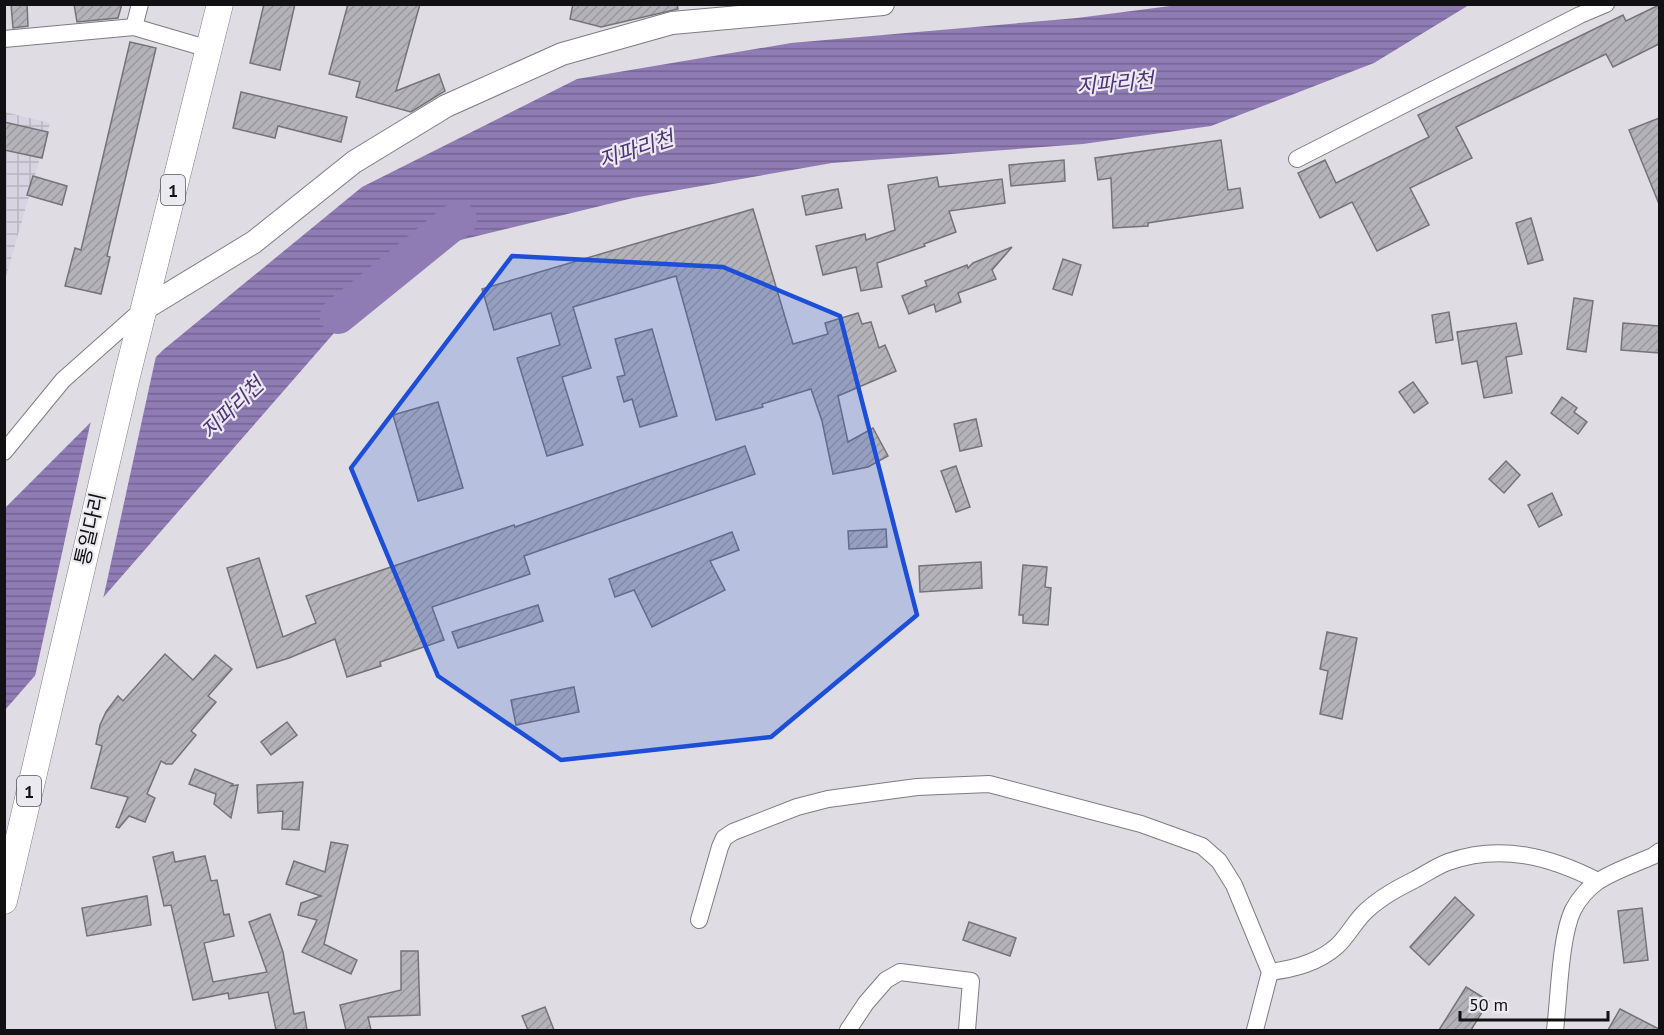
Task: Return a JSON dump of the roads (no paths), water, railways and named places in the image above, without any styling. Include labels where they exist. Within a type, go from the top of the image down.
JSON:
[{"type":"main road","name":"1","points":[[144,309],[220,4]]},
{"type":"main road","name":"통일다리","points":[[4,901],[126,376],[144,309]]},
{"type":"street","points":[[134,27],[140,4]]},
{"type":"street","points":[[4,453],[63,380],[144,309],[254,242],[354,162],[446,106],[562,54],[672,23],[883,4]]},
{"type":"street","points":[[1297,159],[1570,20],[1606,4]]},
{"type":"street","points":[[4,39],[134,27],[209,49]]},
{"type":"street","points":[[699,920],[720,847],[724,838],[733,832],[797,807],[828,799],[917,788],[989,784],[1141,824],[1202,846],[1219,861],[1234,885],[1270,972],[1254,1030]]},
{"type":"street","points":[[1556,1030],[1569,922],[1574,909],[1585,893],[1598,881],[1653,856],[1659,851]]},
{"type":"street","points":[[1270,972],[1305,965],[1327,954],[1338,945],[1366,912],[1390,892],[1448,862],[1490,853],[1532,855],[1573,869],[1598,881]]},
{"type":"street","points":[[848,1030],[866,1003],[886,980],[900,972],[971,981],[967,1030]]},
{"type":"water","points":[[1178,5],[1469,5],[1374,63],[1211,126],[1083,144],[832,163],[633,198],[403,254],[5,710],[5,508],[163,350],[362,187],[577,79],[791,43],[1077,18]]},
{"type":"waterway","name":"지파리천","points":[[338,316],[459,220]]}]
